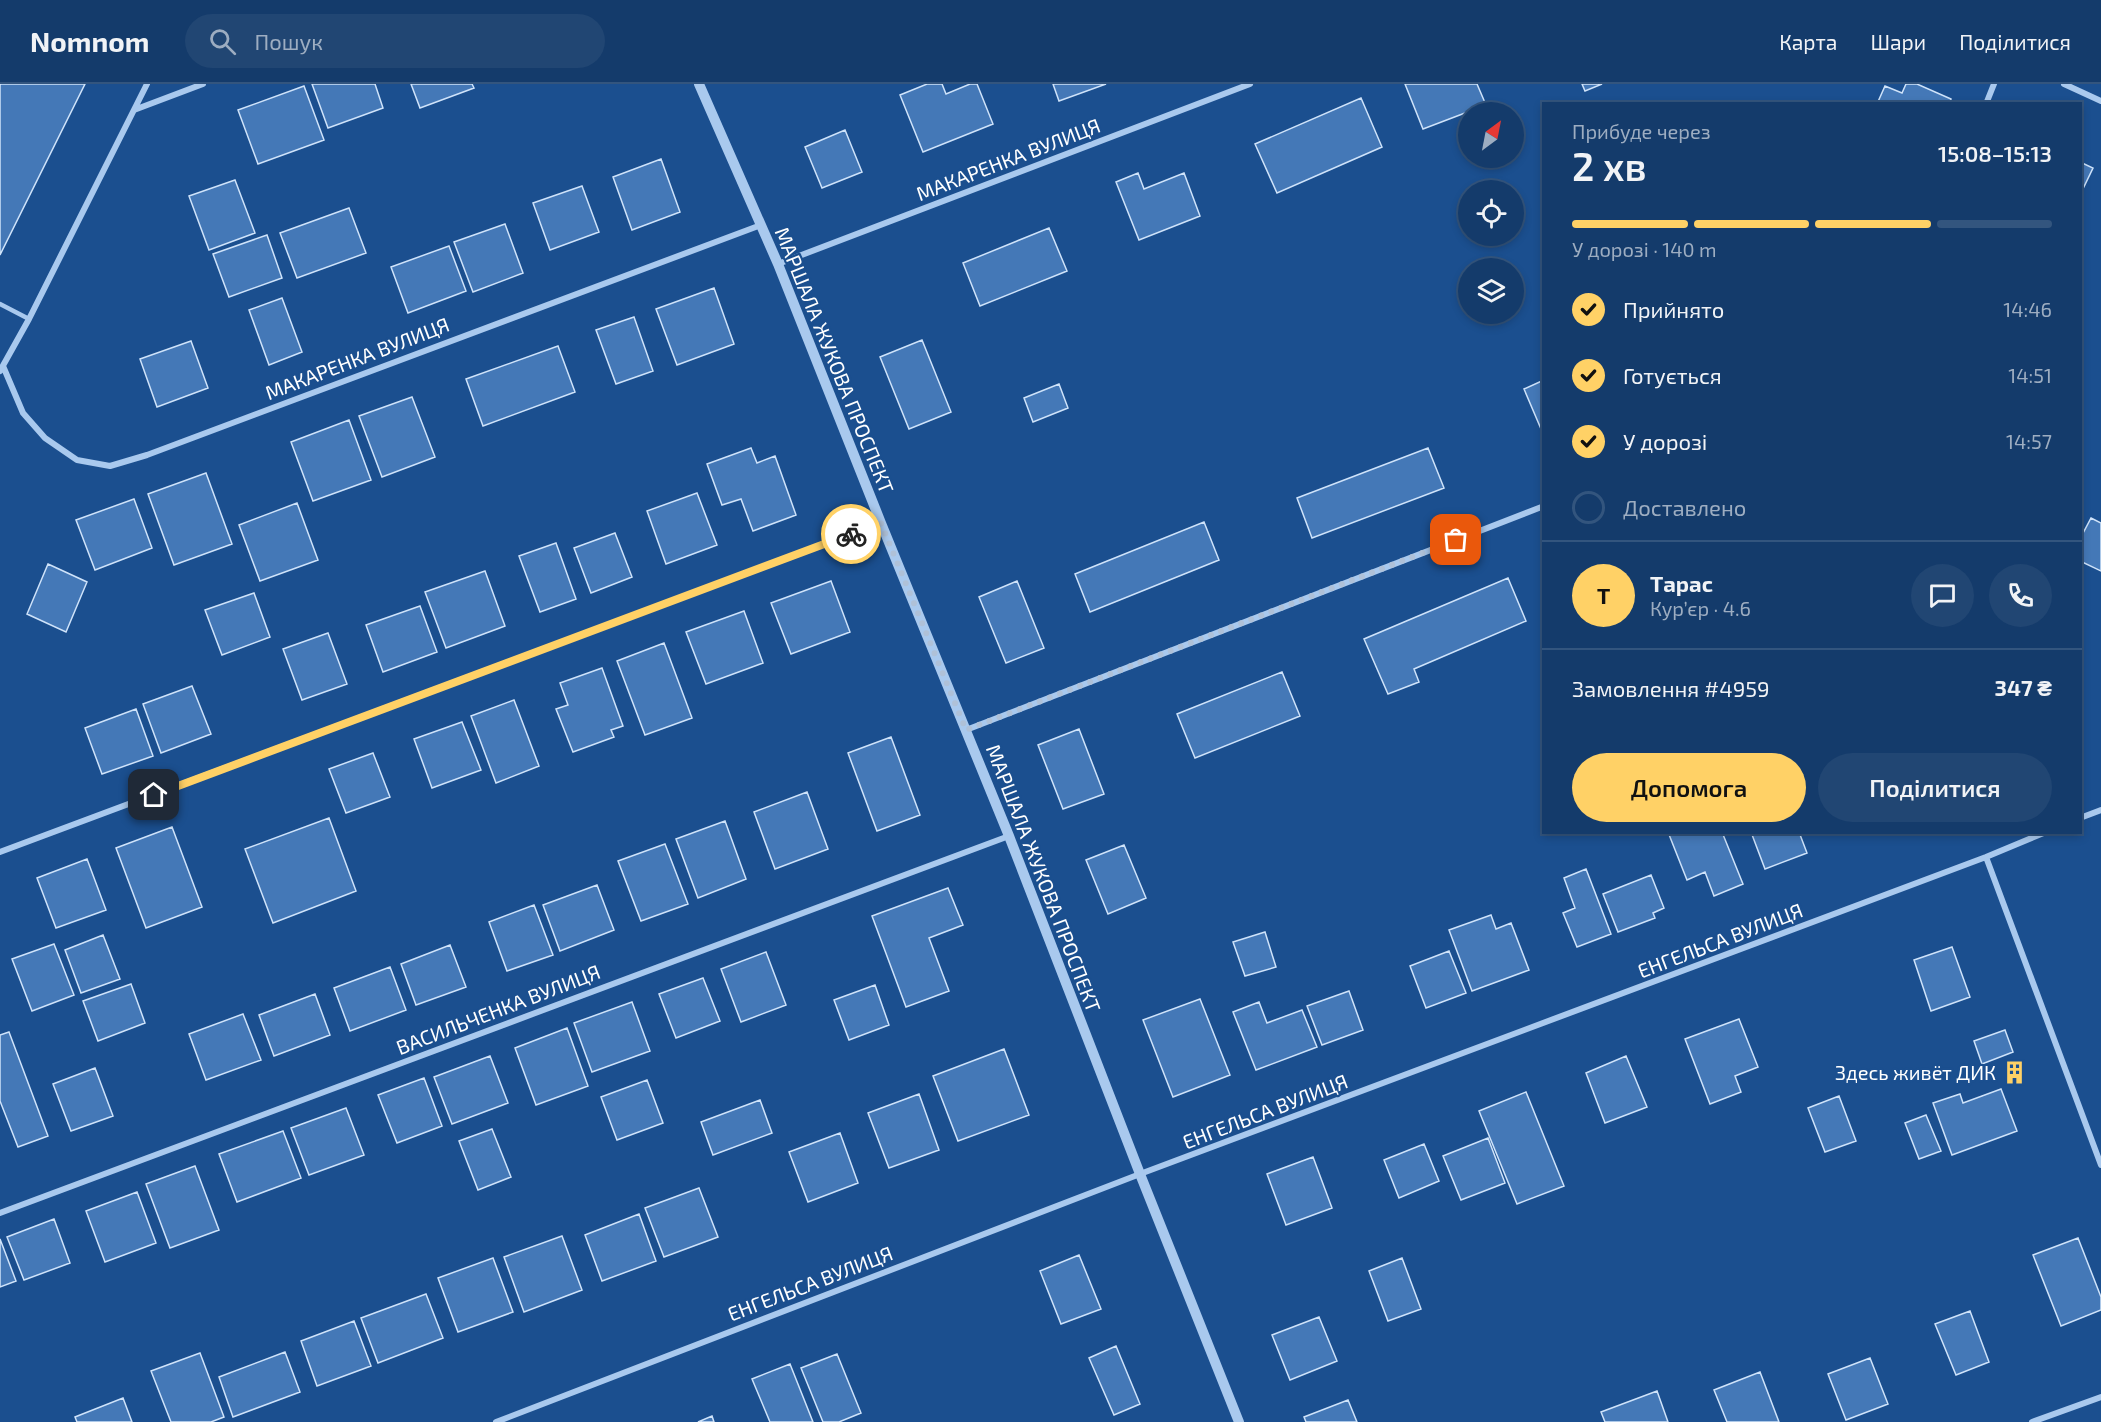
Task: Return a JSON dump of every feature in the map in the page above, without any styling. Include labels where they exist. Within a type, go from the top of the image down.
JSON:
[{"type":"street","points":[[1,369],[29,319],[147,84]]},
{"type":"street","points":[[134,110],[203,84]]},
{"type":"street","name":"МАРШАЛА ЖУКОВА ПРОСПЕКТ","points":[[699,84],[762,225],[1009,836],[1239,1422]]},
{"type":"street","name":"МАКАРЕНКА ВУЛИЦЯ","points":[[778,264],[1250,84]]},
{"type":"street","points":[[1987,102],[1994,84]]},
{"type":"street","points":[[2064,84],[2101,101]]},
{"type":"street","name":"МАКАРЕНКА ВУЛИЦЯ","points":[[1,369],[23,413],[45,438],[77,460],[110,466],[147,455],[762,225]]},
{"type":"street","points":[[966,730],[1542,507]]},
{"type":"street","points":[[0,852],[881,523]]},
{"type":"street","points":[[2082,817],[2101,810]]},
{"type":"street","name":"ЕНГЕЛЬСА ВУЛИЦЯ","points":[[496,1422],[1140,1174],[1986,857],[2041,834]]},
{"type":"street","name":"ВАСИЛЬЧЕНКА ВУЛИЦЯ","points":[[0,1213],[1009,836]]},
{"type":"street","points":[[1986,857],[2101,1165]]},
{"type":"street","points":[[2031,1422],[2101,1396]]},
{"type":"lane","points":[[0,304],[29,319]]},
{"type":"building","points":[[85,84],[0,255],[0,85]]},
{"type":"building","points":[[312,84],[375,84],[383,108],[328,128]]},
{"type":"building","points":[[411,84],[472,84],[474,88],[420,108]]},
{"type":"building","points":[[927,84],[942,84],[946,94],[970,84],[977,84],[993,124],[923,152],[900,95]]},
{"type":"building","points":[[1053,84],[1106,84],[1059,101]]},
{"type":"building","points":[[1405,84],[1477,84],[1485,102],[1458,102],[1458,116],[1423,129]]},
{"type":"building","points":[[1582,84],[1602,84],[1585,91]]},
{"type":"building","points":[[1906,84],[1917,84],[1951,99],[1950,102],[1878,102],[1885,86],[1902,93]]},
{"type":"building","points":[[304,86],[324,140],[258,164],[238,110]]},
{"type":"building","points":[[1361,98],[1382,147],[1277,193],[1255,144]]},
{"type":"building","points":[[845,130],[862,172],[822,188],[805,147]]},
{"type":"building","points":[[661,159],[680,212],[632,230],[613,177]]},
{"type":"building","points":[[2082,163],[2093,168],[2082,191]]},
{"type":"building","points":[[1138,173],[1144,189],[1184,173],[1200,216],[1139,240],[1116,182]]},
{"type":"building","points":[[235,180],[255,233],[209,250],[189,196]]},
{"type":"building","points":[[582,186],[599,232],[550,250],[533,203]]},
{"type":"building","points":[[349,208],[366,253],[297,278],[280,233]]},
{"type":"building","points":[[505,224],[523,273],[473,292],[454,242]]},
{"type":"building","points":[[1049,228],[1067,271],[980,306],[963,263]]},
{"type":"building","points":[[267,235],[282,278],[229,297],[213,254]]},
{"type":"building","points":[[449,246],[466,291],[408,313],[391,267]]},
{"type":"building","points":[[714,288],[734,344],[677,365],[656,309]]},
{"type":"building","points":[[282,298],[302,352],[269,365],[249,310]]},
{"type":"building","points":[[634,317],[653,371],[616,384],[596,330]]},
{"type":"building","points":[[922,340],[951,412],[909,429],[880,357]]},
{"type":"building","points":[[191,341],[208,388],[157,407],[140,359]]},
{"type":"building","points":[[558,346],[575,392],[483,426],[466,379]]},
{"type":"building","points":[[1542,381],[1542,431],[1524,389]]},
{"type":"building","points":[[1059,384],[1068,408],[1033,422],[1024,398]]},
{"type":"building","points":[[412,397],[435,457],[382,477],[359,416]]},
{"type":"building","points":[[349,420],[371,480],[313,501],[291,442]]},
{"type":"building","points":[[751,448],[757,463],[775,456],[796,515],[753,531],[741,499],[722,505],[707,464]]},
{"type":"building","points":[[1428,448],[1444,488],[1312,538],[1297,498]]},
{"type":"building","points":[[206,473],[232,544],[174,565],[148,494]]},
{"type":"building","points":[[697,493],[717,545],[666,564],[647,511]]},
{"type":"building","points":[[134,499],[152,548],[95,570],[76,520]]},
{"type":"building","points":[[297,503],[318,560],[260,581],[239,525]]},
{"type":"building","points":[[2091,518],[2101,523],[2101,571],[2082,562],[2082,535]]},
{"type":"building","points":[[1204,522],[1219,560],[1090,612],[1075,574]]},
{"type":"building","points":[[615,533],[632,577],[591,593],[574,548]]},
{"type":"building","points":[[556,543],[576,599],[540,612],[519,556]]},
{"type":"building","points":[[48,564],[87,582],[66,632],[27,614]]},
{"type":"building","points":[[485,571],[505,626],[446,648],[425,592]]},
{"type":"building","points":[[1508,578],[1526,621],[1414,669],[1419,682],[1388,694],[1364,639]]},
{"type":"building","points":[[831,581],[850,632],[791,654],[771,603]]},
{"type":"building","points":[[1017,581],[1044,648],[1006,663],[979,597]]},
{"type":"building","points":[[254,593],[270,637],[222,655],[205,610]]},
{"type":"building","points":[[420,606],[437,652],[383,672],[366,625]]},
{"type":"building","points":[[744,611],[763,663],[706,684],[686,632]]},
{"type":"building","points":[[328,633],[347,684],[302,700],[283,649]]},
{"type":"building","points":[[664,643],[692,718],[645,735],[617,661]]},
{"type":"building","points":[[602,668],[623,726],[611,730],[614,737],[573,752],[556,709],[568,705],[560,683]]},
{"type":"building","points":[[1282,672],[1300,716],[1195,758],[1177,714]]},
{"type":"building","points":[[192,686],[211,734],[161,753],[143,704]]},
{"type":"building","points":[[514,700],[539,766],[496,783],[471,716]]},
{"type":"building","points":[[136,709],[153,756],[102,774],[85,728]]},
{"type":"building","points":[[462,722],[481,770],[432,788],[414,739]]},
{"type":"building","points":[[1079,729],[1104,794],[1063,809],[1038,745]]},
{"type":"building","points":[[891,737],[920,815],[877,831],[848,753]]},
{"type":"building","points":[[373,753],[390,797],[346,813],[329,769]]},
{"type":"building","points":[[807,792],[828,849],[775,869],[754,812]]},
{"type":"building","points":[[329,818],[356,891],[273,923],[245,849]]},
{"type":"building","points":[[725,821],[746,879],[698,898],[676,839]]},
{"type":"building","points":[[172,827],[202,907],[146,928],[116,848]]},
{"type":"building","points":[[1669,834],[1723,834],[1743,884],[1714,896],[1705,872],[1687,880]]},
{"type":"building","points":[[1752,834],[1800,834],[1807,853],[1765,869]]},
{"type":"building","points":[[665,844],[688,904],[641,921],[618,861]]},
{"type":"building","points":[[1124,845],[1146,898],[1108,914],[1086,860]]},
{"type":"building","points":[[87,859],[106,910],[56,928],[37,878]]},
{"type":"building","points":[[1586,869],[1611,934],[1577,947],[1563,913],[1575,908],[1564,878]]},
{"type":"building","points":[[1651,875],[1664,908],[1653,913],[1655,918],[1618,932],[1603,894]]},
{"type":"building","points":[[597,885],[614,930],[560,951],[543,905]]},
{"type":"building","points":[[948,888],[963,925],[929,938],[949,991],[906,1007],[872,916]]},
{"type":"building","points":[[534,905],[553,955],[507,971],[489,922]]},
{"type":"building","points":[[1491,915],[1496,929],[1511,923],[1529,970],[1472,991],[1449,930]]},
{"type":"building","points":[[1265,932],[1276,967],[1245,976],[1233,942]]},
{"type":"building","points":[[103,935],[120,979],[81,993],[65,950]]},
{"type":"building","points":[[54,944],[74,995],[32,1011],[12,959]]},
{"type":"building","points":[[450,945],[466,987],[416,1005],[401,964]]},
{"type":"building","points":[[1952,947],[1970,997],[1931,1011],[1914,960]]},
{"type":"building","points":[[1449,951],[1466,993],[1426,1008],[1410,966]]},
{"type":"building","points":[[766,952],[786,1005],[741,1022],[721,969]]},
{"type":"building","points":[[390,967],[406,1010],[350,1031],[334,988]]},
{"type":"building","points":[[703,978],[720,1021],[676,1038],[659,994]]},
{"type":"building","points":[[131,984],[145,1023],[98,1041],[83,1001]]},
{"type":"building","points":[[875,985],[889,1025],[849,1040],[834,1000]]},
{"type":"building","points":[[1349,991],[1363,1030],[1322,1045],[1307,1006]]},
{"type":"building","points":[[315,994],[330,1035],[274,1056],[259,1015]]},
{"type":"building","points":[[1200,999],[1230,1075],[1173,1097],[1143,1020]]},
{"type":"building","points":[[632,1002],[650,1051],[592,1072],[574,1023]]},
{"type":"building","points":[[1259,1002],[1267,1023],[1302,1010],[1317,1047],[1256,1070],[1233,1012]]},
{"type":"building","points":[[243,1014],[261,1060],[206,1080],[189,1034]]},
{"type":"building","points":[[1739,1019],[1758,1067],[1735,1076],[1741,1092],[1710,1104],[1685,1039]]},
{"type":"building","points":[[567,1028],[588,1086],[536,1105],[515,1048]]},
{"type":"building","points":[[2005,1030],[2013,1052],[1982,1064],[1974,1041]]},
{"type":"building","points":[[9,1032],[48,1136],[18,1147],[0,1101],[0,1035]]},
{"type":"building","points":[[1004,1049],[1029,1115],[958,1141],[933,1076]]},
{"type":"building","points":[[490,1056],[508,1103],[452,1124],[434,1077]]},
{"type":"building","points":[[1626,1056],[1647,1107],[1605,1123],[1586,1073]]},
{"type":"building","name":"Здесь живёт ДИК","points":[[2019,1065],[2023,1075],[2010,1080],[2006,1069]]},
{"type":"building","points":[[95,1068],[113,1116],[71,1131],[53,1084]]},
{"type":"building","points":[[424,1078],[442,1126],[397,1143],[378,1095]]},
{"type":"building","points":[[647,1080],[663,1123],[617,1140],[601,1097]]},
{"type":"building","points":[[2001,1089],[2017,1131],[1952,1155],[1933,1103],[1960,1094],[1963,1103]]},
{"type":"building","points":[[1526,1092],[1564,1186],[1517,1204],[1479,1111]]},
{"type":"building","points":[[919,1094],[939,1150],[889,1168],[868,1113]]},
{"type":"building","points":[[1839,1096],[1856,1141],[1825,1152],[1808,1108]]},
{"type":"building","points":[[760,1100],[772,1133],[713,1155],[701,1122]]},
{"type":"building","points":[[346,1108],[364,1155],[309,1175],[291,1128]]},
{"type":"building","points":[[1926,1115],[1941,1151],[1919,1159],[1905,1123]]},
{"type":"building","points":[[492,1129],[511,1177],[478,1190],[459,1141]]},
{"type":"building","points":[[283,1131],[301,1178],[237,1202],[219,1154]]},
{"type":"building","points":[[840,1133],[858,1183],[808,1202],[789,1152]]},
{"type":"building","points":[[1488,1138],[1505,1183],[1461,1200],[1443,1156]]},
{"type":"building","points":[[1424,1144],[1439,1181],[1399,1198],[1384,1160]]},
{"type":"building","points":[[1313,1157],[1332,1208],[1286,1225],[1267,1174]]},
{"type":"building","points":[[195,1166],[219,1230],[170,1248],[146,1184]]},
{"type":"building","points":[[699,1188],[718,1237],[664,1257],[645,1208]]},
{"type":"building","points":[[137,1192],[156,1243],[105,1262],[86,1211]]},
{"type":"building","points":[[639,1214],[656,1261],[602,1281],[585,1235]]},
{"type":"building","points":[[54,1219],[70,1263],[24,1280],[7,1237]]},
{"type":"building","points":[[562,1236],[582,1290],[524,1312],[504,1257]]},
{"type":"building","points":[[2078,1238],[2101,1297],[2101,1310],[2061,1326],[2033,1255]]},
{"type":"building","points":[[0,1239],[16,1281],[0,1287]]},
{"type":"building","points":[[1079,1255],[1101,1309],[1061,1324],[1040,1271]]},
{"type":"building","points":[[493,1258],[513,1312],[458,1332],[438,1278]]},
{"type":"building","points":[[1402,1258],[1421,1309],[1388,1321],[1369,1271]]},
{"type":"building","points":[[426,1294],[443,1338],[378,1363],[361,1318]]},
{"type":"building","points":[[1970,1311],[1989,1362],[1956,1375],[1935,1324]]},
{"type":"building","points":[[1319,1317],[1337,1361],[1290,1380],[1272,1335]]},
{"type":"building","points":[[354,1321],[371,1366],[317,1386],[301,1341]]},
{"type":"building","points":[[1116,1346],[1140,1404],[1114,1415],[1089,1358]]},
{"type":"building","points":[[285,1352],[300,1392],[233,1417],[219,1377]]},
{"type":"building","points":[[200,1353],[224,1417],[211,1422],[171,1422],[151,1371]]},
{"type":"building","points":[[837,1354],[861,1413],[839,1422],[823,1422],[801,1368]]},
{"type":"building","points":[[1870,1358],[1888,1404],[1846,1420],[1828,1374]]},
{"type":"building","points":[[790,1364],[813,1422],[770,1422],[752,1379]]},
{"type":"building","points":[[1760,1372],[1779,1422],[1727,1422],[1714,1390]]},
{"type":"building","points":[[1657,1391],[1668,1422],[1605,1422],[1601,1412]]},
{"type":"building","points":[[123,1398],[132,1422],[77,1422],[75,1417]]},
{"type":"building","points":[[1348,1400],[1357,1422],[1306,1422],[1304,1417]]},
{"type":"building","points":[[712,1416],[714,1422],[698,1422]]},
{"type":"way so far","points":[[851,534],[881,523],[966,730],[1456,540]]},
{"type":"place","name":"Здесь живёт ДИК","points":[[2014,1072]]},
{"type":"route","points":[[154,795],[851,534]]}]
